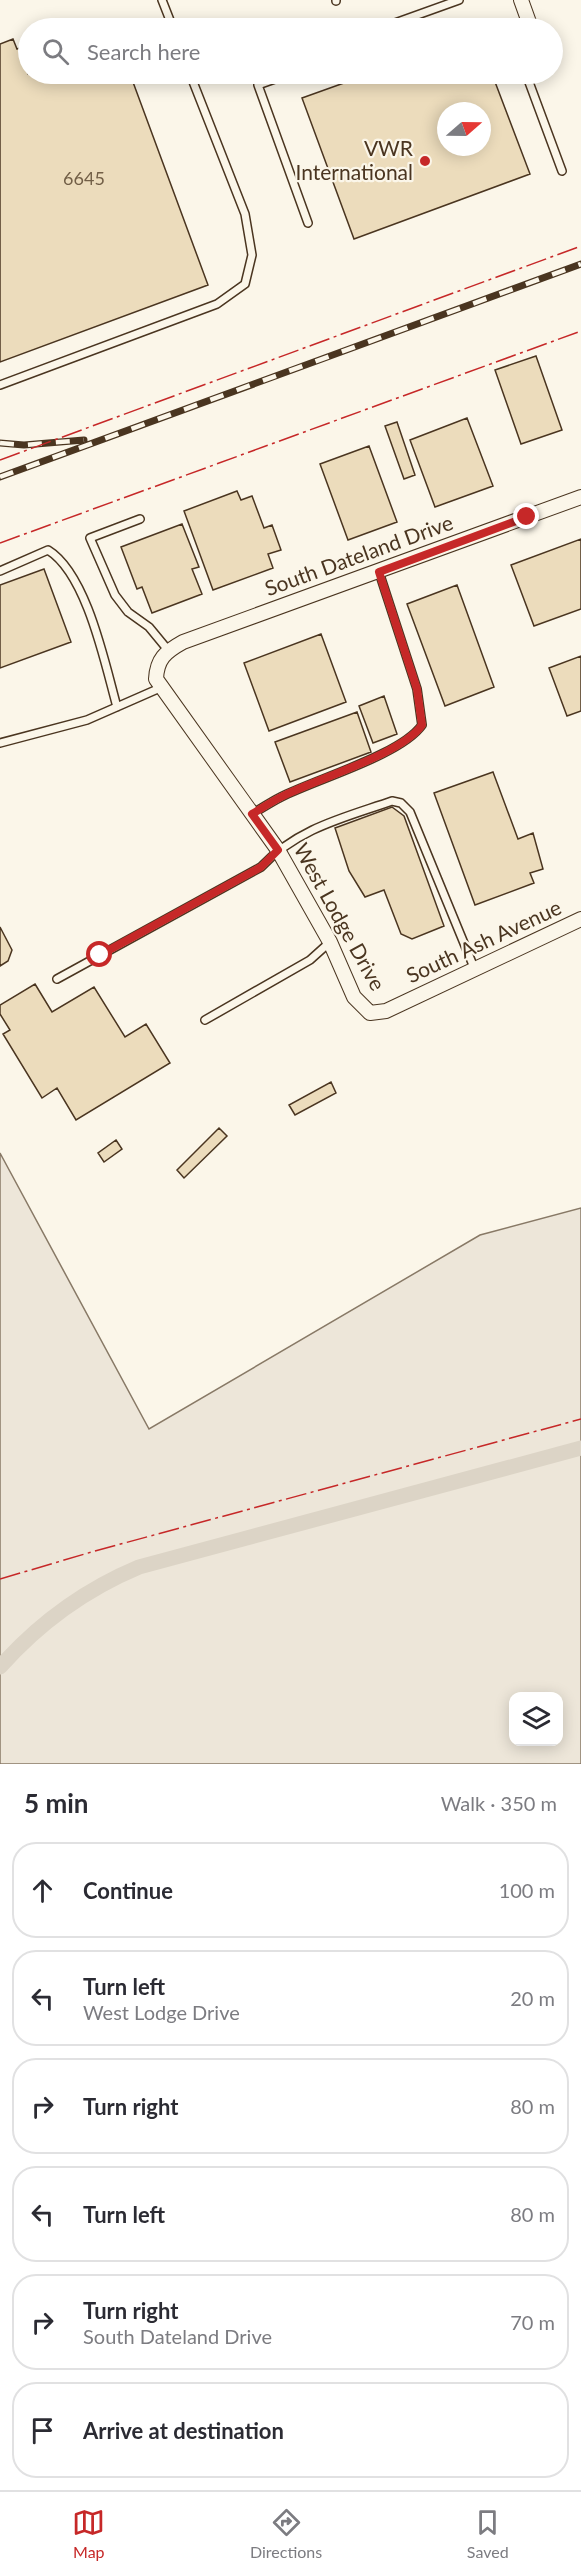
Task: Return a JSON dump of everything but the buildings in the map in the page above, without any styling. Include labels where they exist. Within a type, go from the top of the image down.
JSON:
[{"type":"street","points":[[521,0],[527,18]]},
{"type":"street","name":"South Dateland Drive","points":[[157,662],[168,650],[183,642],[581,497]]},
{"type":"street","name":"West Lodge Drive","points":[[157,662],[156,679],[160,688],[278,850],[330,942],[354,997],[370,1013]]},
{"type":"street","name":"South Ash Avenue","points":[[370,1013],[386,1011],[581,919]]},
{"type":"lane","points":[[162,0],[169,18]]},
{"type":"lane","points":[[409,18],[459,0]]},
{"type":"lane","points":[[0,385],[216,304],[245,284],[252,255],[245,214],[194,84]]},
{"type":"lane","points":[[261,84],[258,85],[309,223]]},
{"type":"lane","points":[[530,84],[562,171]]},
{"type":"lane","points":[[140,519],[90,538],[115,595],[128,612],[149,627],[168,650]]},
{"type":"lane","points":[[0,572],[48,550],[62,559],[87,607],[117,707]]},
{"type":"lane","points":[[252,814],[280,797],[390,749],[417,733],[422,725],[417,689],[379,572]]},
{"type":"lane","points":[[0,743],[87,720],[160,688]]},
{"type":"lane","points":[[57,979],[261,867],[278,850],[306,831],[392,801],[401,803],[410,812],[475,970]]},
{"type":"lane","points":[[206,1020],[310,960],[330,942]]},
{"type":"shaded area","points":[[0,1153],[149,1429],[480,1235],[581,1208],[581,1764],[0,1764]]},
{"type":"waterway","points":[[0,1667],[31,1636],[64,1609],[100,1586],[139,1567],[581,1448]]},
{"type":"railway","points":[[0,477],[581,264]]},
{"type":"railway","points":[[0,443],[24,445],[84,440]]},
{"type":"power","points":[[0,460],[581,246]]},
{"type":"power","points":[[0,543],[581,331]]},
{"type":"power","points":[[0,1579],[581,1419]]},
{"type":"place","name":"VWR International","points":[[425,161]]},
{"type":"route","points":[[100,955],[261,867],[278,850],[252,814],[280,797],[390,749],[417,733],[422,725],[417,689],[379,572],[527,517]]}]
